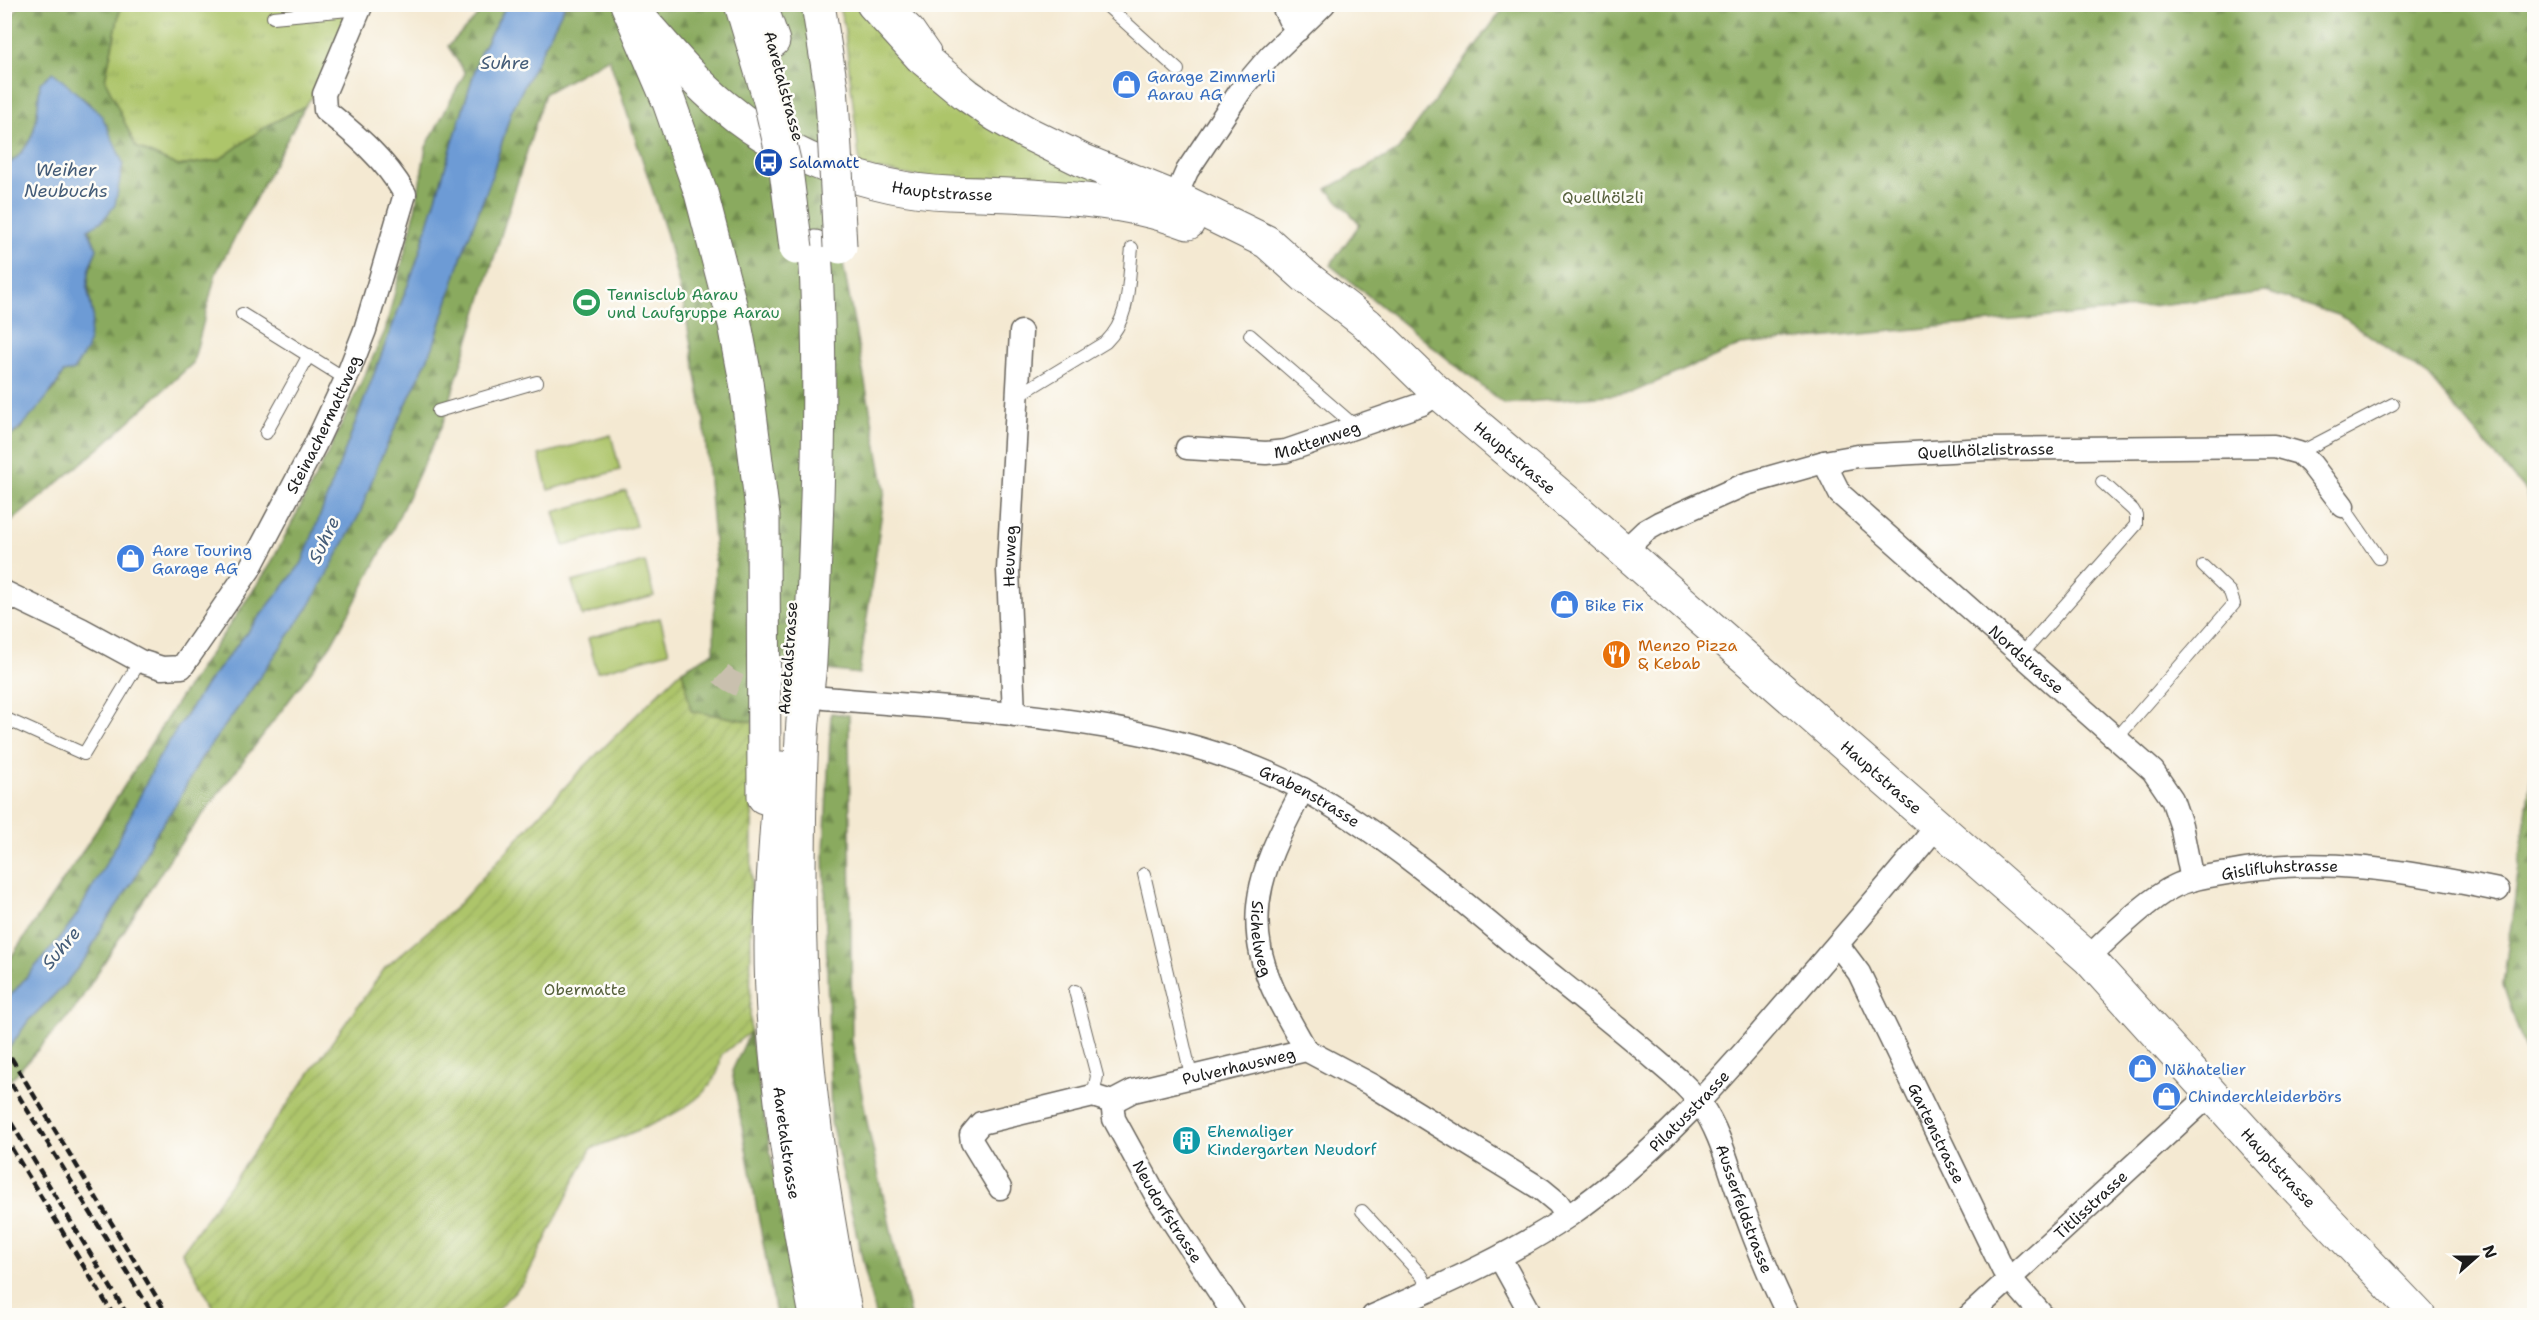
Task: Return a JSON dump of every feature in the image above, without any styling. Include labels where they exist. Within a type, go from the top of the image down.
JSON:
[{"type":"main road","points":[[627,4],[669,102],[701,192],[735,324],[746,382],[763,517],[764,827],[771,945]]},
{"type":"main road","name":"Hauptstrasse","points":[[627,4],[724,106],[792,150],[846,174],[915,190],[1173,207],[1237,227],[1267,242],[1306,277],[1367,324],[1434,389],[1624,551],[2088,958],[2292,1183],[2419,1316]]},
{"type":"main road","name":"Aaretalstrasse","points":[[741,4],[781,105]]},
{"type":"main road","name":"Aaretalstrasse","points":[[760,4],[773,41],[786,170],[817,248],[820,377],[810,665],[803,720],[799,890],[800,977],[815,1138],[846,1316]]},
{"type":"main road","points":[[817,248],[839,176],[831,87],[818,4]]},
{"type":"main road","name":"Hauptstrasse","points":[[873,4],[921,57],[954,85],[1027,133],[1173,207],[1260,257],[1306,277]]},
{"type":"main road","name":"Aaretalstrasse","points":[[816,1316],[783,1112],[771,945],[802,430],[802,340],[817,248]]},
{"type":"street","points":[[1282,4],[1288,19],[1298,30]]},
{"type":"street","points":[[1173,207],[1187,171],[1235,98],[1270,56],[1324,4]]},
{"type":"street","name":"Steinachermattweg","points":[[4,592],[81,629],[140,661],[162,669],[182,667],[249,570],[315,445],[346,379],[365,330],[405,195],[394,174],[365,143],[325,110],[324,94],[361,9]]},
{"type":"street","name":"Heuweg","points":[[1014,715],[1008,570],[1021,332]]},
{"type":"street","name":"Mattenweg","points":[[1187,448],[1276,452],[1422,404],[1428,400],[1434,389]]},
{"type":"street","name":"Quellhölzlistrasse","points":[[1624,551],[1645,531],[1659,523],[1746,484],[1824,462],[1872,454],[1987,449],[2274,446],[2299,453]]},
{"type":"street","points":[[2299,453],[2311,464],[2343,506]]},
{"type":"street","name":"Nordstrasse","points":[[1824,462],[1840,494],[2020,656],[2153,771],[2172,799],[2181,825],[2192,880]]},
{"type":"street","name":"Grabenstrasse","points":[[824,698],[1014,715],[1122,730],[1184,743],[1267,773],[1303,789],[1376,835],[1434,879],[1636,1043],[1700,1102]]},
{"type":"street","name":"Sichelweg","points":[[1303,789],[1269,854],[1261,881],[1258,906],[1259,940],[1263,962],[1273,988],[1306,1050]]},
{"type":"street","name":"Pilatusstrasse","points":[[1373,1316],[1500,1258],[1567,1216],[1636,1162],[1700,1102],[1838,945],[1937,826]]},
{"type":"street","name":"Gislifluhstrasse","points":[[2088,958],[2152,902],[2174,886],[2192,880],[2278,865],[2374,867],[2498,890]]},
{"type":"street","name":"Gartenstrasse","points":[[1838,945],[1854,964],[2009,1279],[2043,1316]]},
{"type":"street","name":"Pulverhausweg","points":[[1000,1188],[972,1142],[971,1135],[981,1123],[1102,1099],[1191,1075],[1306,1050],[1372,1085],[1541,1188],[1558,1203],[1567,1216]]},
{"type":"street","name":"Titlisstrasse","points":[[1969,1316],[2212,1093]]},
{"type":"street","name":"Neudorfstrasse","points":[[1102,1099],[1158,1199],[1235,1316]]},
{"type":"street","name":"Ausserfeldstrasse","points":[[1700,1102],[1717,1133],[1753,1237],[1789,1316]]},
{"type":"street","points":[[1500,1258],[1532,1316]]},
{"type":"lane","points":[[895,4],[924,35],[954,85]]},
{"type":"lane","points":[[1105,4],[1178,70]]},
{"type":"lane","points":[[273,17],[361,9]]},
{"type":"lane","points":[[1017,396],[1106,342],[1118,331],[1124,315],[1132,248]]},
{"type":"lane","points":[[242,314],[346,379]]},
{"type":"lane","points":[[1251,335],[1356,427]]},
{"type":"lane","points":[[266,433],[309,355]]},
{"type":"lane","points":[[438,411],[537,382]]},
{"type":"lane","points":[[2299,453],[2393,404]]},
{"type":"lane","points":[[2020,656],[2136,525],[2136,515],[2133,510],[2102,482]]},
{"type":"lane","points":[[2343,506],[2379,558]]},
{"type":"lane","points":[[2116,739],[2234,604],[2230,592],[2203,566]]},
{"type":"lane","points":[[4,718],[84,754],[140,661]]},
{"type":"lane","points":[[1144,874],[1191,1075]]},
{"type":"lane","points":[[1076,991],[1102,1099]]},
{"type":"lane","points":[[1362,1211],[1422,1276],[1429,1291]]},
{"type":"green space","points":[[20,5],[121,5],[105,80],[136,147],[178,166],[219,160],[265,127],[305,106],[216,273],[193,363],[102,446],[5,527],[5,439],[19,431],[38,405],[54,390],[93,316],[88,282],[90,267],[97,249],[88,228],[102,221],[123,163],[89,103],[76,93],[40,83],[36,120],[30,140],[16,159],[5,167],[5,26]]},
{"type":"green space","points":[[121,5],[351,5],[316,92],[305,106],[265,127],[219,160],[178,166],[136,147],[105,80]]},
{"type":"green space","points":[[488,5],[507,5],[480,53],[416,264],[302,563],[208,682],[158,759],[113,851],[77,915],[5,1002],[5,966],[89,842],[179,699],[269,567],[331,447],[385,331],[414,216],[426,147],[465,73],[448,46]]},
{"type":"green space","points":[[565,5],[818,5],[840,247],[885,490],[859,674],[761,662],[753,722],[691,711],[682,670],[714,652],[715,553],[704,421],[685,311],[667,235],[609,58],[545,93],[443,423],[391,533],[331,645],[172,855],[74,1010],[5,1086],[5,1054],[28,1021],[64,985],[87,956],[102,927],[134,880],[151,841],[176,804],[201,758],[309,605],[360,513],[378,464],[433,347],[463,252],[490,182],[511,112]]},
{"type":"green space","points":[[838,5],[857,5],[866,16],[1123,186],[1098,190],[1009,178],[944,182],[860,166],[844,24]]},
{"type":"green space","name":"Quellhölzli","points":[[1506,5],[2534,5],[2534,514],[2525,491],[2429,377],[2341,316],[2266,292],[2101,312],[1741,345],[1631,393],[1504,404],[1330,265],[1360,224],[1327,189],[1397,151]]},
{"type":"green space","points":[[611,435],[620,470],[548,490],[539,455]]},
{"type":"green space","points":[[626,491],[636,526],[564,546],[554,512]]},
{"type":"green space","points":[[645,562],[654,596],[582,616],[572,582]]},
{"type":"green space","points":[[660,618],[669,652],[597,672],[588,638]]},
{"type":"green space","name":"Obermatte","points":[[682,670],[691,711],[753,722],[750,1032],[721,1055],[717,1073],[708,1087],[695,1100],[662,1120],[591,1149],[524,1282],[491,1315],[218,1315],[182,1252],[385,968],[455,908],[575,776]]},
{"type":"green space","points":[[831,713],[849,715],[852,1040],[868,1127],[910,1315],[875,1315],[831,1122],[824,851]]},
{"type":"green space","points":[[2534,754],[2534,1077],[2503,985]]},
{"type":"green space","points":[[750,1032],[798,1315],[776,1315],[732,1071]]},
{"type":"water","name":"Suhre","points":[[507,5],[565,5],[511,112],[490,182],[463,252],[433,347],[378,464],[360,513],[310,605],[201,758],[176,804],[151,841],[134,880],[102,927],[87,956],[64,985],[28,1021],[5,1054],[5,1002],[77,915],[113,851],[158,759],[208,682],[302,563],[416,264],[480,53]]},
{"type":"water","name":"Weiher Neubuchs","points":[[53,72],[102,116],[123,163],[115,205],[102,221],[88,229],[97,249],[90,265],[87,287],[93,316],[87,349],[73,371],[63,373],[37,409],[21,427],[5,439],[5,167],[16,159],[30,140],[36,120],[40,83]]},
{"type":"tunnel","points":[[721,674],[755,691],[820,697]]},
{"type":"railway","points":[[4,1046],[168,1316]]},
{"type":"railway","points":[[4,1072],[154,1316]]},
{"type":"railway","points":[[4,1111],[128,1316]]},
{"type":"railway","points":[[4,1136],[114,1316]]},
{"type":"place","name":"Garage Zimmerli Aarau AG","points":[[1126,85]]},
{"type":"place","name":"Salamatt","points":[[768,162]]},
{"type":"place","name":"Tennisclub Aarau und Laufgruppe Aarau","points":[[586,303]]},
{"type":"place","name":"Aare Touring Garage AG","points":[[131,559]]},
{"type":"place","name":"Bike Fix","points":[[1564,605]]},
{"type":"place","name":"Menzo Pizza & Kebab","points":[[1617,654]]},
{"type":"place","name":"Nähatelier","points":[[2143,1069]]},
{"type":"place","name":"Chinderchleiderbörs","points":[[2167,1096]]},
{"type":"place","name":"Ehemaliger Kindergarten Neudorf","points":[[1186,1140]]}]
